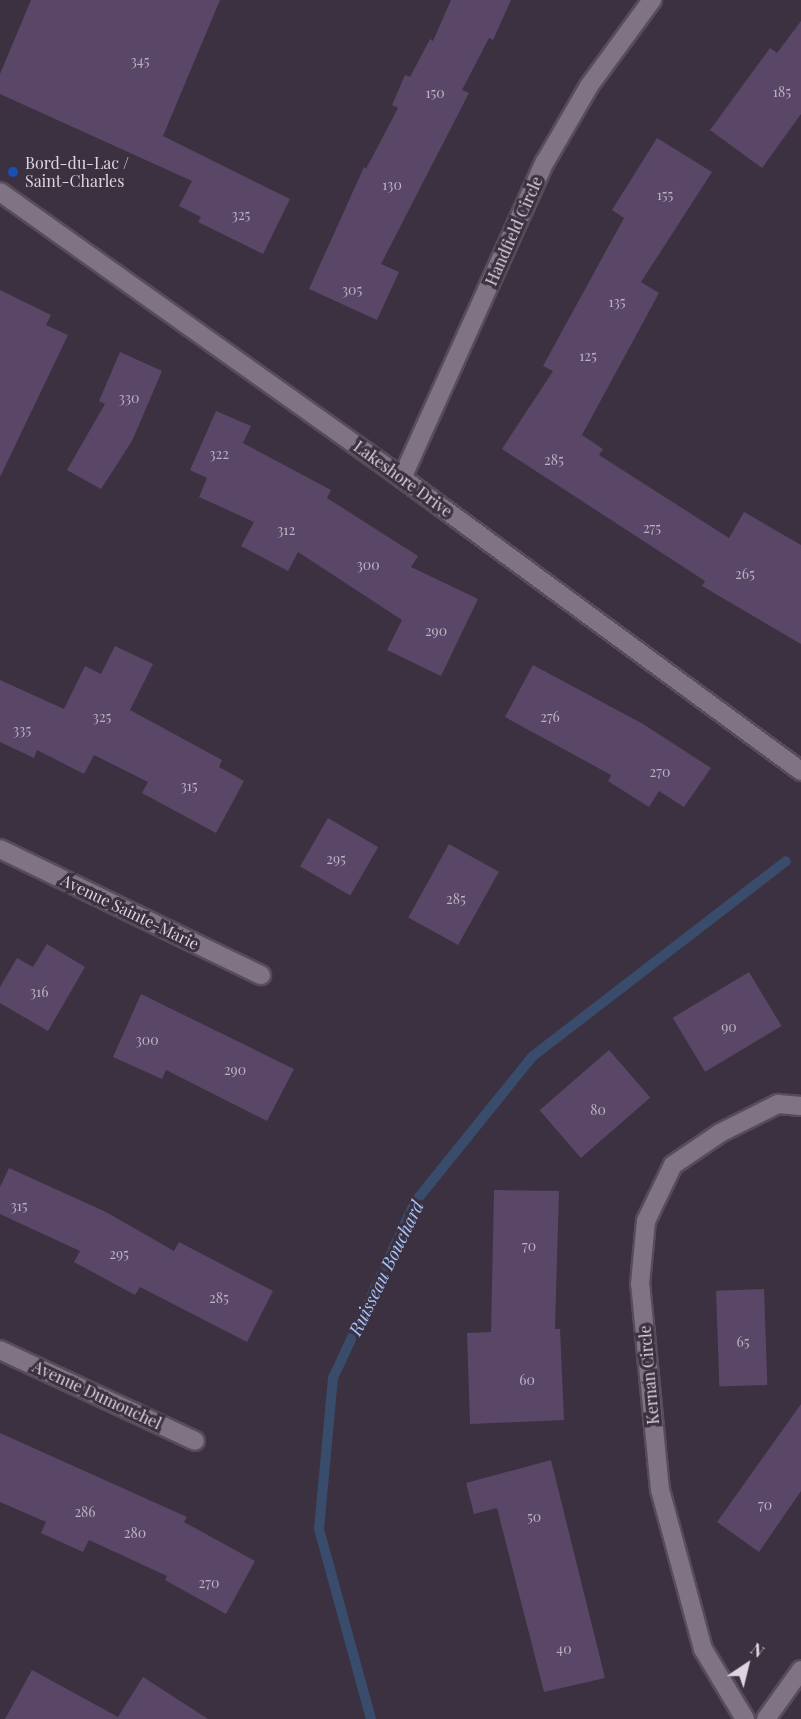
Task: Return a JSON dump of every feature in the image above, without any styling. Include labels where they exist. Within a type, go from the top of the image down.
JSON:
[{"type":"street","name":"Handfield Circle","points":[[402,478],[544,162],[589,86],[652,0]]},
{"type":"street","name":"Lakeshore Drive","points":[[0,192],[402,478],[801,771]]},
{"type":"street","name":"Avenue Sainte-Marie","points":[[0,849],[261,975]]},
{"type":"street","name":"Kernan Circle","points":[[745,1719],[703,1650],[660,1490],[640,1284],[646,1221],[673,1165],[720,1133],[778,1104],[801,1106]]},
{"type":"street","name":"Avenue Dumouchel","points":[[0,1350],[195,1441]]},
{"type":"street","points":[[766,1719],[801,1670]]},
{"type":"building","points":[[31,0],[220,0],[163,136],[290,199],[263,254],[198,222],[201,217],[179,206],[192,181],[0,94],[0,74]]},
{"type":"building","points":[[451,0],[511,0],[493,40],[489,38],[462,90],[469,93],[381,264],[399,272],[377,320],[309,289],[364,167],[366,169],[398,108],[392,105],[405,75],[410,77],[430,39],[433,41]]},
{"type":"building","points":[[801,21],[801,114],[762,168],[710,130],[770,48],[777,53]]},
{"type":"building","points":[[657,138],[712,172],[641,282],[659,293],[582,435],[603,449],[599,455],[729,538],[744,512],[801,545],[801,644],[702,586],[705,581],[502,449],[553,371],[543,366],[624,218],[612,210]]},
{"type":"building","points":[[0,290],[51,315],[46,325],[68,335],[0,477]]},
{"type":"building","points":[[120,352],[162,371],[132,441],[101,489],[67,470],[105,404],[99,401]]},
{"type":"building","points":[[216,411],[251,426],[243,443],[331,490],[327,498],[418,556],[411,567],[478,599],[441,676],[387,650],[402,620],[298,552],[288,571],[241,546],[254,522],[199,497],[207,478],[190,470]]},
{"type":"building","points":[[115,646],[153,664],[130,710],[222,760],[219,767],[244,781],[216,833],[142,793],[148,782],[94,755],[84,774],[37,750],[34,758],[0,742],[0,680],[64,709],[85,666],[101,674]]},
{"type":"building","points":[[533,665],[643,724],[711,768],[684,807],[659,791],[649,807],[608,781],[611,775],[505,717]]},
{"type":"building","points":[[328,818],[378,847],[350,895],[300,866]]},
{"type":"building","points":[[449,844],[499,872],[458,945],[408,917]]},
{"type":"building","points":[[47,944],[85,967],[48,1031],[0,1003],[0,987],[17,958],[33,967]]},
{"type":"building","points":[[749,972],[781,1026],[705,1072],[673,1018]]},
{"type":"building","points":[[141,994],[294,1069],[267,1121],[166,1070],[162,1079],[113,1057]]},
{"type":"building","points":[[609,1050],[650,1098],[581,1158],[540,1110]]},
{"type":"building","points":[[9,1168],[106,1212],[174,1251],[179,1242],[273,1291],[247,1342],[140,1287],[135,1295],[74,1262],[80,1251],[0,1214],[0,1187]]},
{"type":"building","points":[[494,1190],[559,1191],[555,1329],[560,1329],[564,1420],[470,1424],[467,1333],[491,1332]]},
{"type":"building","points":[[764,1289],[767,1385],[719,1387],[716,1291]]},
{"type":"building","points":[[801,1404],[801,1491],[759,1552],[717,1522]]},
{"type":"building","points":[[0,1433],[187,1517],[184,1522],[255,1561],[226,1614],[165,1580],[167,1576],[89,1540],[83,1552],[41,1533],[46,1522],[0,1502]]},
{"type":"building","points":[[551,1460],[605,1678],[544,1692],[497,1508],[474,1514],[466,1483]]},
{"type":"building","points":[[32,1670],[118,1717],[143,1677],[208,1719],[5,1719]]},
{"type":"waterway","name":"Ruisseau Bouchard","points":[[371,1719],[319,1529],[333,1378],[415,1202],[533,1056],[786,861]]},
{"type":"place","name":"Bord-du-Lac / Saint-Charles","points":[[13,172]]}]
